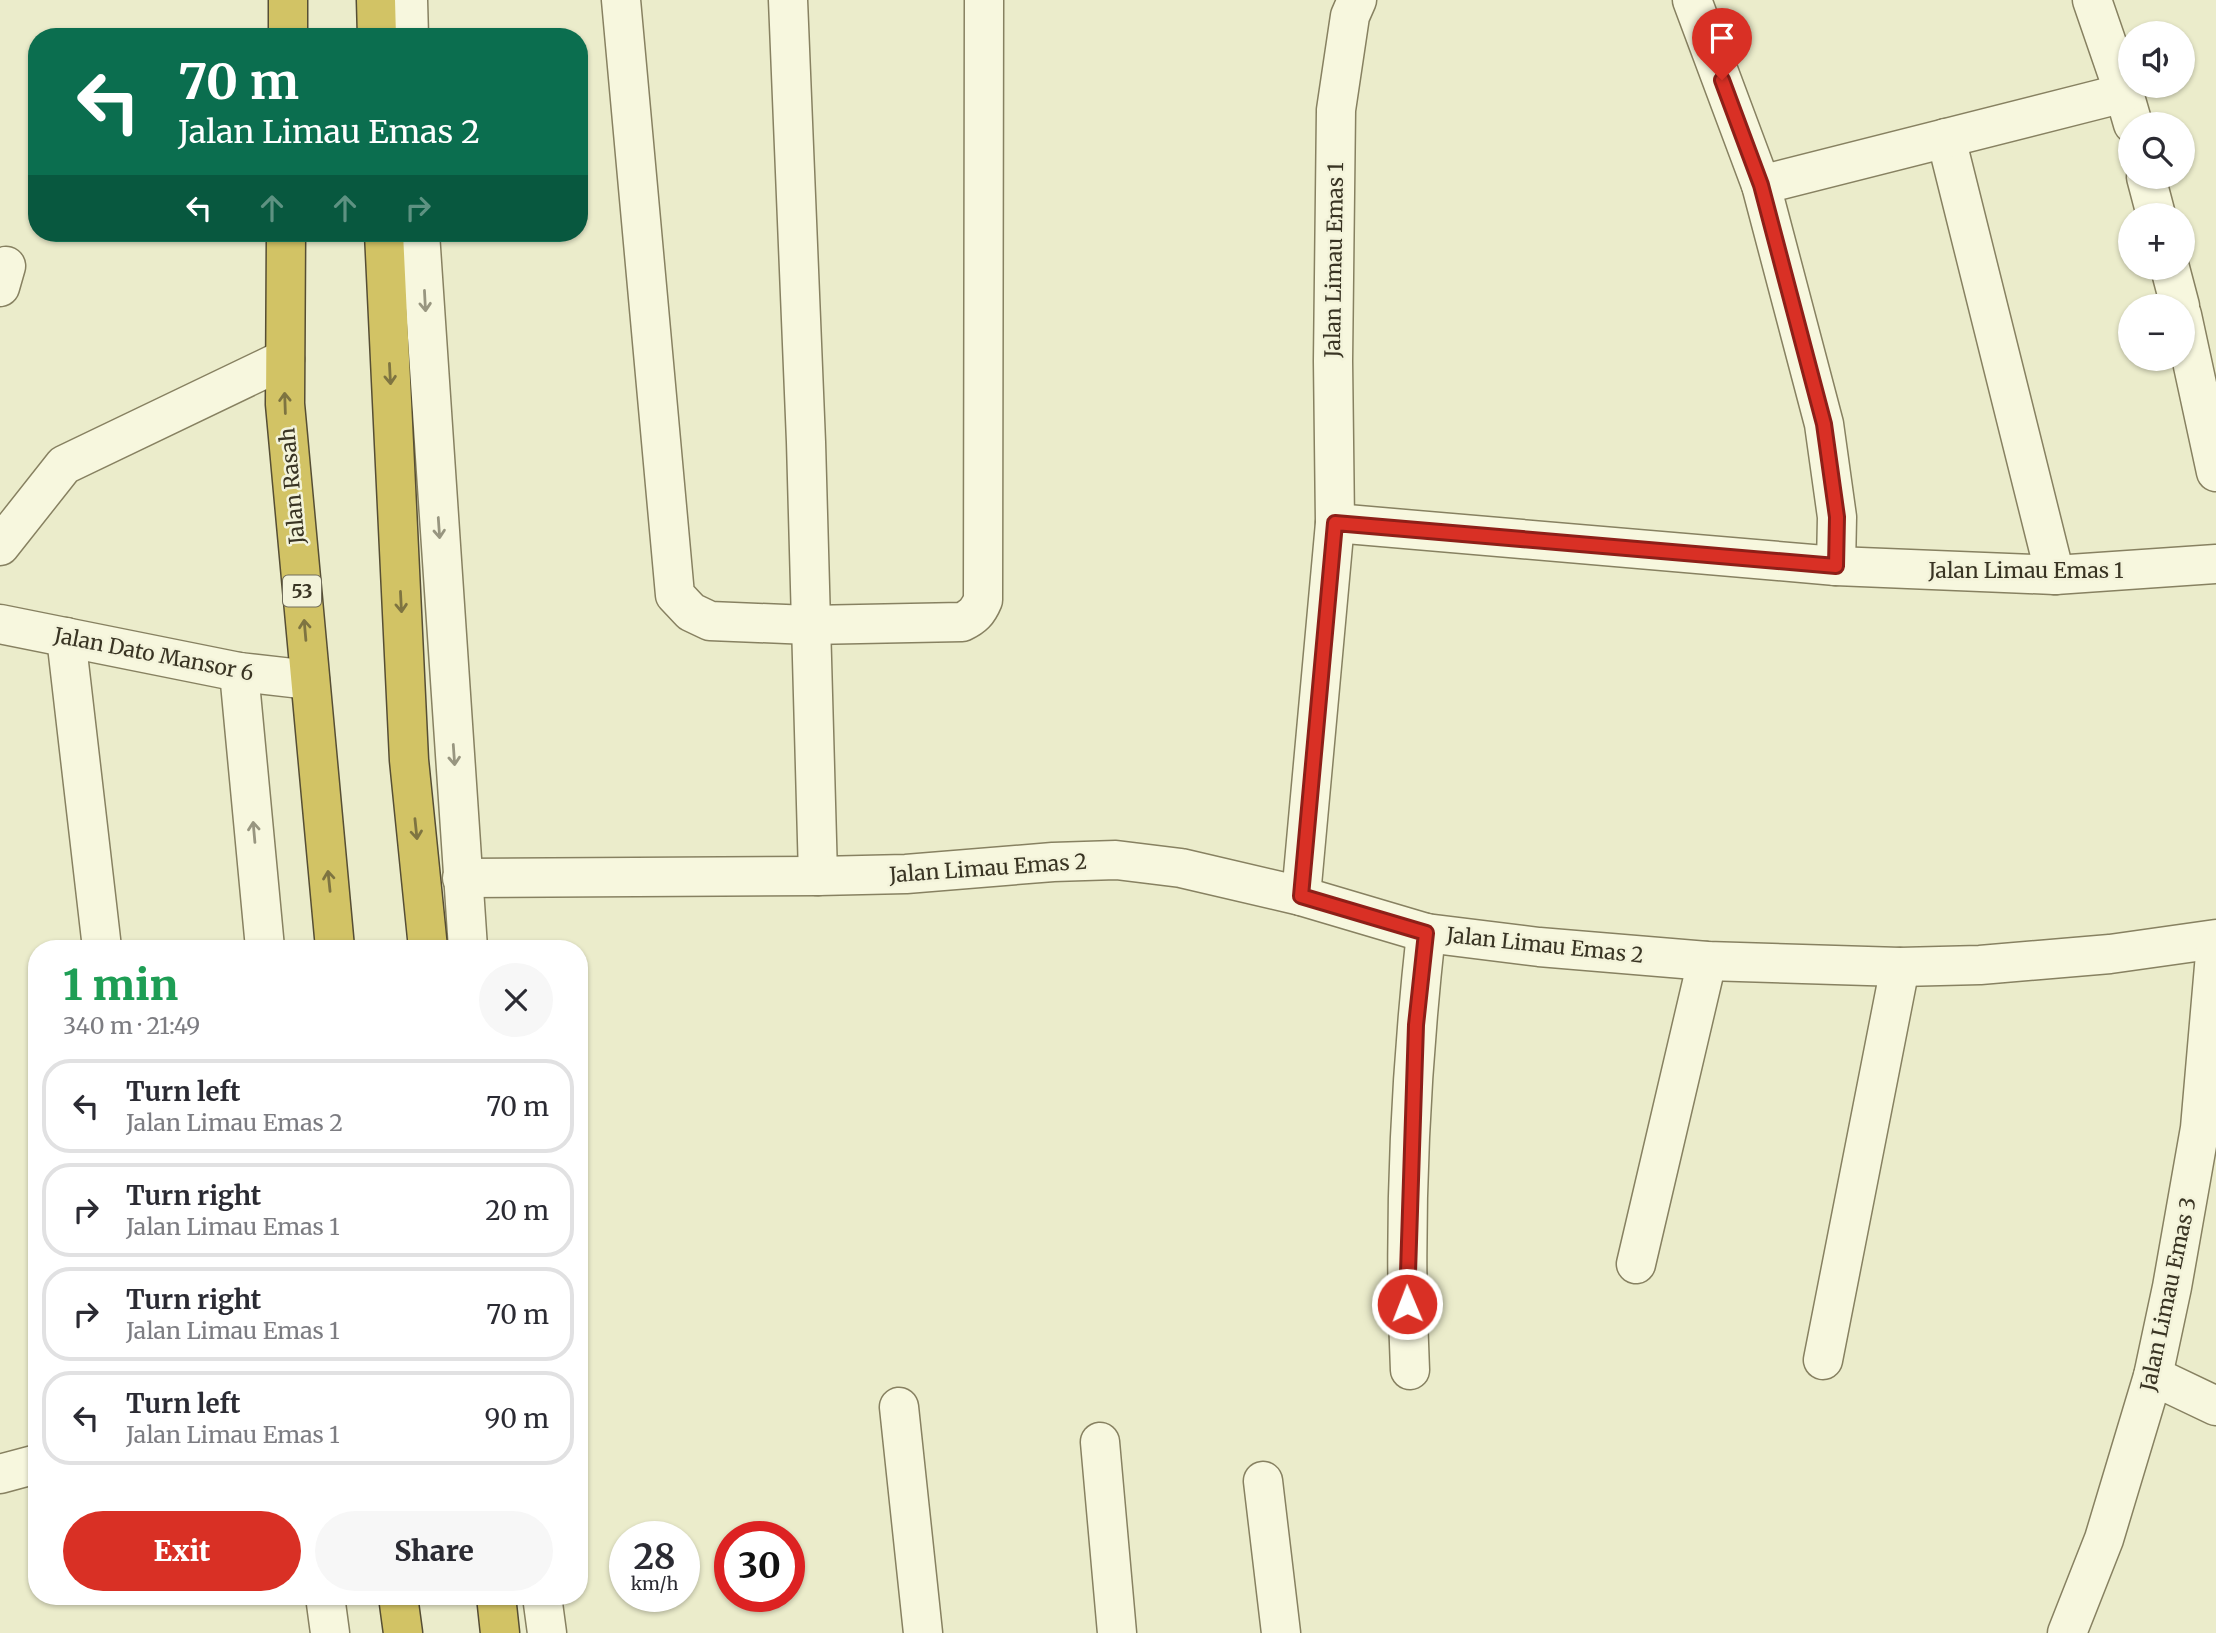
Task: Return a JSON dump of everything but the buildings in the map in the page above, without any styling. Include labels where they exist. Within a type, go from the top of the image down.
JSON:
[{"type":"highway","points":[[288,0],[288,28]]},
{"type":"highway","points":[[376,0],[377,28]]},
{"type":"highway","name":"Jalan Rasah","points":[[286,242],[285,404],[334,940]]},
{"type":"highway","points":[[384,242],[409,760],[427,940]]},
{"type":"highway","points":[[399,1605],[403,1633]]},
{"type":"highway","points":[[497,1605],[500,1633]]},
{"type":"street","points":[[408,0],[410,28]]},
{"type":"street","points":[[621,0],[676,595],[691,612],[710,621],[809,625],[962,622],[972,618],[983,600],[984,0]]},
{"type":"street","points":[[788,0],[806,442],[818,876]]},
{"type":"street","name":"Jalan Limau Emas 1","points":[[1301,896],[1335,523],[1333,361],[1336,110],[1350,16],[1357,0]]},
{"type":"street","points":[[1692,0],[1761,185],[1824,424],[1837,517],[1836,566]]},
{"type":"street","points":[[1761,185],[1946,138],[2129,108],[2092,0]]},
{"type":"street","points":[[1946,138],[2055,575]]},
{"type":"street","points":[[421,242],[467,940]]},
{"type":"street","points":[[0,546],[64,465],[285,359]]},
{"type":"street","points":[[2194,371],[2216,472]]},
{"type":"street","name":"Jalan Limau Emas 1","points":[[1335,523],[1836,566],[2055,575],[2216,564]]},
{"type":"street","name":"Jalan Dato Mansor 6","points":[[0,624],[239,672],[310,680]]},
{"type":"street","points":[[66,637],[101,940]]},
{"type":"street","points":[[239,672],[264,940]]},
{"type":"street","name":"Jalan Limau Emas 2","points":[[462,878],[906,874],[1053,862],[1116,860],[1181,869],[1301,896],[1426,933],[1539,947],[1707,961],[1900,967],[1980,965],[2216,941]]},
{"type":"street","points":[[1410,1370],[1407,1255],[1416,1025],[1426,933]]},
{"type":"street","name":"Jalan Limau Emas 3","points":[[2067,1633],[2104,1539],[2153,1376],[2200,1128],[2216,941]]},
{"type":"street","points":[[1636,1264],[1707,961]]},
{"type":"street","points":[[1823,1360],[1900,967]]},
{"type":"street","points":[[2153,1376],[2216,1406]]},
{"type":"street","points":[[899,1407],[923,1633]]},
{"type":"street","points":[[1100,1442],[1117,1633]]},
{"type":"street","points":[[0,1474],[28,1466]]},
{"type":"street","points":[[1263,1481],[1282,1633]]},
{"type":"street","points":[[326,1605],[330,1633]]},
{"type":"street","points":[[543,1605],[547,1633]]},
{"type":"route","points":[[1407,1304],[1416,1025],[1426,933],[1301,896],[1335,523],[1836,566],[1837,517],[1824,424],[1761,185],[1722,80]]}]
